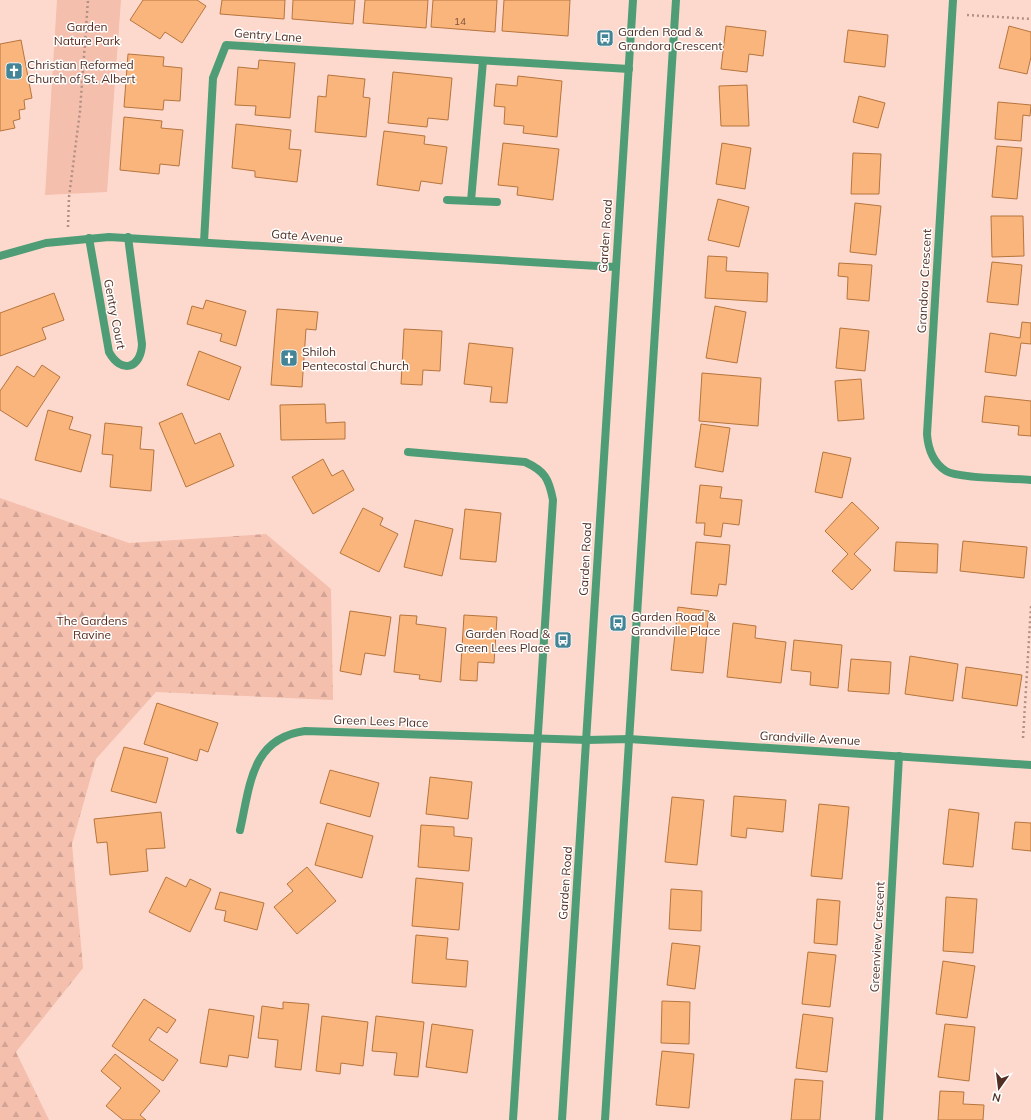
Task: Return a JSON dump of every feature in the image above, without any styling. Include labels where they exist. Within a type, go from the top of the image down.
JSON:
[{"type":"street","name":"Garden Road","points":[[562,1120],[633,0]]},
{"type":"street","points":[[605,1120],[676,0]]},
{"type":"street","name":"Grandora Crescent","points":[[953,0],[927,434],[928,448],[935,460],[946,471],[958,474],[1031,480]]},
{"type":"street","name":"Gentry Lane","points":[[204,242],[213,78],[226,45],[629,69]]},
{"type":"street","points":[[471,201],[483,61]]},
{"type":"street","points":[[447,200],[497,202]]},
{"type":"street","name":"Gate Avenue","points":[[0,256],[46,243],[89,238],[128,237],[615,267]]},
{"type":"street","name":"Gentry Court","points":[[89,238],[109,352],[113,360],[121,366],[128,366],[137,362],[142,354],[128,237]]},
{"type":"street","points":[[408,452],[525,462],[538,468],[547,477],[553,500],[513,1120]]},
{"type":"street","name":"Green Lees Place","points":[[240,830],[252,775],[257,762],[272,744],[291,733],[305,731],[586,740]]},
{"type":"street","name":"Grandville Avenue","points":[[586,740],[629,739],[1031,765]]},
{"type":"street","name":"Greenview Crescent","points":[[879,1120],[899,756]]},
{"type":"path","points":[[67,240],[70,198],[80,111],[88,0]]},
{"type":"path","points":[[967,15],[1031,19]]},
{"type":"path","points":[[1023,738],[1031,606]]},
{"type":"green space","name":"Garden Nature Park","points":[[57,0],[121,0],[107,192],[45,195]]},
{"type":"green space","name":"The Gardens Ravine","points":[[0,498],[129,543],[266,534],[331,589],[333,700],[156,692],[96,759],[72,844],[83,968],[16,1052],[49,1120],[0,1120]]},
{"type":"building","points":[[143,0],[197,0],[206,6],[182,43],[165,32],[160,39],[130,20]]},
{"type":"building","points":[[222,0],[285,0],[284,19],[220,14]]},
{"type":"building","points":[[293,0],[355,0],[353,24],[292,19]]},
{"type":"building","points":[[365,0],[428,0],[426,28],[363,23]]},
{"type":"building","points":[[433,0],[497,0],[495,32],[431,27]]},
{"type":"building","points":[[504,0],[570,0],[568,36],[502,31]]},
{"type":"building","points":[[726,26],[766,31],[763,56],[749,54],[747,72],[721,69]]},
{"type":"building","points":[[1009,26],[1031,32],[1031,57],[1027,74],[999,68]]},
{"type":"building","points":[[848,30],[888,35],[885,67],[844,62]]},
{"type":"building","name":"Christian Reformed Church of St. Albert","points":[[21,40],[32,98],[24,100],[25,109],[19,110],[20,119],[13,121],[15,128],[0,131],[0,44]]},
{"type":"building","points":[[128,54],[164,57],[163,66],[182,68],[180,101],[164,100],[163,110],[124,107]]},
{"type":"building","points":[[259,60],[295,63],[290,118],[255,115],[256,106],[235,105],[238,67],[258,69]]},
{"type":"building","points":[[393,72],[452,78],[448,120],[428,118],[427,127],[388,123]]},
{"type":"building","points":[[328,75],[365,79],[363,97],[370,98],[366,137],[315,132],[318,96],[326,97]]},
{"type":"building","points":[[518,76],[562,81],[557,137],[523,133],[524,126],[504,124],[505,107],[494,106],[496,84],[517,86]]},
{"type":"building","points":[[747,85],[749,126],[721,126],[719,86]]},
{"type":"building","points":[[859,96],[885,103],[878,128],[853,122]]},
{"type":"building","points":[[998,102],[1031,105],[1030,116],[1023,115],[1021,141],[995,139]]},
{"type":"building","points":[[124,117],[162,121],[161,128],[183,130],[179,166],[160,164],[159,174],[120,170]]},
{"type":"building","points":[[236,124],[291,130],[289,149],[301,150],[297,182],[255,177],[255,171],[232,168]]},
{"type":"building","points":[[384,131],[425,136],[424,144],[447,147],[442,184],[421,181],[419,191],[377,185]]},
{"type":"building","points":[[503,143],[559,149],[553,200],[517,195],[518,187],[498,185]]},
{"type":"building","points":[[722,143],[751,148],[745,189],[716,184]]},
{"type":"building","points":[[997,146],[1022,148],[1017,199],[992,197]]},
{"type":"building","points":[[853,153],[881,154],[879,194],[851,194]]},
{"type":"building","points":[[718,199],[749,207],[739,247],[708,240]]},
{"type":"building","points":[[855,203],[881,206],[876,255],[850,252]]},
{"type":"building","points":[[991,216],[1023,216],[1024,256],[992,257]]},
{"type":"building","points":[[708,256],[727,257],[726,271],[768,273],[767,302],[705,298]]},
{"type":"building","points":[[992,262],[1022,265],[1018,305],[987,302]]},
{"type":"building","points":[[839,263],[872,265],[869,301],[847,299],[848,277],[838,276]]},
{"type":"building","points":[[54,293],[64,320],[42,328],[46,339],[0,356],[0,313]]},
{"type":"building","points":[[206,300],[246,311],[236,346],[220,341],[222,334],[187,324],[192,306],[203,309]]},
{"type":"building","points":[[715,306],[746,312],[737,363],[706,358]]},
{"type":"building","name":"Shiloh Pentecostal Church","points":[[277,309],[318,312],[316,330],[306,329],[302,387],[271,385]]},
{"type":"building","points":[[1022,322],[1031,323],[1031,344],[1021,343],[1016,376],[985,372],[990,333],[1020,338]]},
{"type":"building","points":[[840,328],[869,331],[865,371],[836,368]]},
{"type":"building","points":[[404,329],[442,331],[440,371],[423,370],[422,385],[401,384]]},
{"type":"building","points":[[469,343],[513,348],[507,403],[490,402],[492,387],[464,384]]},
{"type":"building","points":[[199,351],[241,367],[229,400],[187,385]]},
{"type":"building","points":[[42,365],[60,377],[27,427],[0,410],[0,391],[17,366],[34,377]]},
{"type":"building","points":[[702,373],[761,378],[758,426],[699,421]]},
{"type":"building","points":[[861,379],[864,419],[838,421],[835,381]]},
{"type":"building","points":[[985,396],[1031,401],[1031,436],[1018,435],[1019,426],[982,422]]},
{"type":"building","points":[[325,404],[326,423],[345,422],[345,439],[281,440],[280,405]]},
{"type":"building","points":[[48,410],[73,417],[69,429],[91,435],[81,472],[35,460]]},
{"type":"building","points":[[182,413],[195,444],[220,433],[234,466],[186,487],[159,423]]},
{"type":"building","points":[[105,423],[142,427],[140,449],[154,450],[151,491],[110,487],[113,455],[102,454]]},
{"type":"building","points":[[701,424],[730,428],[723,472],[695,467]]},
{"type":"building","points":[[823,452],[851,458],[842,498],[815,492]]},
{"type":"building","points":[[323,459],[332,476],[343,470],[354,490],[313,514],[292,477]]},
{"type":"building","points":[[700,485],[722,487],[720,498],[742,500],[739,525],[723,523],[721,537],[704,535],[705,523],[696,523]]},
{"type":"building","points":[[852,502],[879,528],[854,554],[871,570],[852,590],[832,571],[848,554],[825,531]]},
{"type":"building","points":[[363,508],[383,518],[380,525],[398,534],[379,572],[340,553]]},
{"type":"building","points":[[465,509],[501,513],[496,562],[460,559]]},
{"type":"building","points":[[415,520],[453,529],[442,576],[404,567]]},
{"type":"building","points":[[963,541],[1027,547],[1024,578],[960,571]]},
{"type":"building","points":[[696,542],[730,545],[726,585],[719,584],[717,596],[691,594]]},
{"type":"building","points":[[896,542],[938,544],[937,573],[894,571]]},
{"type":"building","points":[[678,607],[709,611],[703,673],[671,670]]},
{"type":"building","points":[[350,611],[391,617],[385,656],[365,653],[361,675],[340,671]]},
{"type":"building","points":[[400,615],[417,616],[416,624],[446,628],[441,682],[419,679],[420,675],[394,672]]},
{"type":"building","points":[[464,615],[497,617],[494,663],[478,662],[477,681],[460,680]]},
{"type":"building","points":[[733,623],[756,626],[755,638],[786,642],[781,683],[727,677]]},
{"type":"building","points":[[794,640],[842,645],[838,688],[810,685],[811,672],[791,670]]},
{"type":"building","points":[[910,656],[958,664],[953,701],[905,694]]},
{"type":"building","points":[[851,659],[891,662],[889,694],[848,691]]},
{"type":"building","points":[[966,667],[1022,675],[1017,706],[962,698]]},
{"type":"building","points":[[157,703],[218,723],[208,752],[200,749],[197,761],[144,744]]},
{"type":"building","points":[[124,747],[168,758],[156,803],[111,791]]},
{"type":"building","points":[[330,770],[379,783],[370,817],[320,803]]},
{"type":"building","points":[[430,777],[472,782],[468,819],[426,814]]},
{"type":"building","points":[[734,796],[786,800],[783,832],[747,828],[746,838],[731,836]]},
{"type":"building","points":[[672,797],[704,800],[697,865],[665,862]]},
{"type":"building","points":[[819,804],[849,807],[842,879],[811,876]]},
{"type":"building","points":[[949,809],[979,813],[973,867],[943,864]]},
{"type":"building","points":[[161,812],[165,848],[146,849],[148,871],[110,875],[107,842],[97,843],[94,819]]},
{"type":"building","points":[[1015,822],[1031,823],[1031,851],[1012,849]]},
{"type":"building","points":[[327,823],[373,836],[362,878],[315,865]]},
{"type":"building","points":[[421,825],[454,827],[454,836],[472,838],[469,871],[418,867]]},
{"type":"building","points":[[307,867],[336,901],[297,934],[274,907],[293,891],[287,884]]},
{"type":"building","points":[[166,877],[186,887],[190,879],[211,889],[190,932],[149,912]]},
{"type":"building","points":[[416,878],[463,883],[459,930],[412,926]]},
{"type":"building","points":[[671,889],[702,891],[701,931],[669,929]]},
{"type":"building","points":[[220,892],[264,903],[257,930],[224,921],[226,911],[215,909]]},
{"type":"building","points":[[946,897],[977,899],[973,953],[943,951]]},
{"type":"building","points":[[817,899],[840,901],[837,945],[814,943]]},
{"type":"building","points":[[416,935],[448,938],[446,959],[468,961],[466,987],[412,983]]},
{"type":"building","points":[[672,943],[700,946],[695,989],[667,985]]},
{"type":"building","points":[[808,952],[836,955],[830,1007],[802,1004]]},
{"type":"building","points":[[943,961],[975,966],[967,1018],[936,1014]]},
{"type":"building","points":[[144,999],[176,1020],[167,1033],[158,1027],[149,1040],[178,1060],[163,1081],[112,1046]]},
{"type":"building","points":[[662,1001],[690,1002],[689,1044],[661,1043]]},
{"type":"building","points":[[283,1002],[309,1004],[301,1070],[275,1067],[278,1040],[258,1038],[262,1006],[283,1009]]},
{"type":"building","points":[[209,1009],[254,1016],[248,1058],[229,1055],[227,1067],[200,1063]]},
{"type":"building","points":[[803,1014],[833,1018],[827,1072],[796,1068]]},
{"type":"building","points":[[322,1016],[368,1022],[363,1066],[341,1063],[340,1074],[316,1071]]},
{"type":"building","points":[[376,1016],[424,1022],[418,1077],[394,1075],[397,1053],[372,1051]]},
{"type":"building","points":[[432,1024],[473,1030],[467,1073],[426,1067]]},
{"type":"building","points":[[945,1024],[975,1027],[969,1081],[938,1077]]},
{"type":"building","points":[[662,1051],[694,1054],[689,1108],[656,1105]]},
{"type":"building","points":[[115,1054],[160,1091],[140,1115],[146,1120],[123,1120],[106,1106],[121,1088],[101,1071]]},
{"type":"building","points":[[795,1079],[823,1081],[820,1120],[791,1120]]},
{"type":"building","points":[[940,1091],[964,1092],[963,1104],[984,1105],[983,1120],[938,1120]]},
{"type":"place","name":"Garden Road & Grandora Crescent","points":[[605,38]]},
{"type":"place","name":"Christian Reformed Church of St. Albert","points":[[14,71]]},
{"type":"place","name":"Shiloh Pentecostal Church","points":[[289,358]]},
{"type":"place","name":"Garden Road & Grandville Place","points":[[618,623]]},
{"type":"place","name":"Garden Road & Green Lees Place","points":[[563,640]]}]
